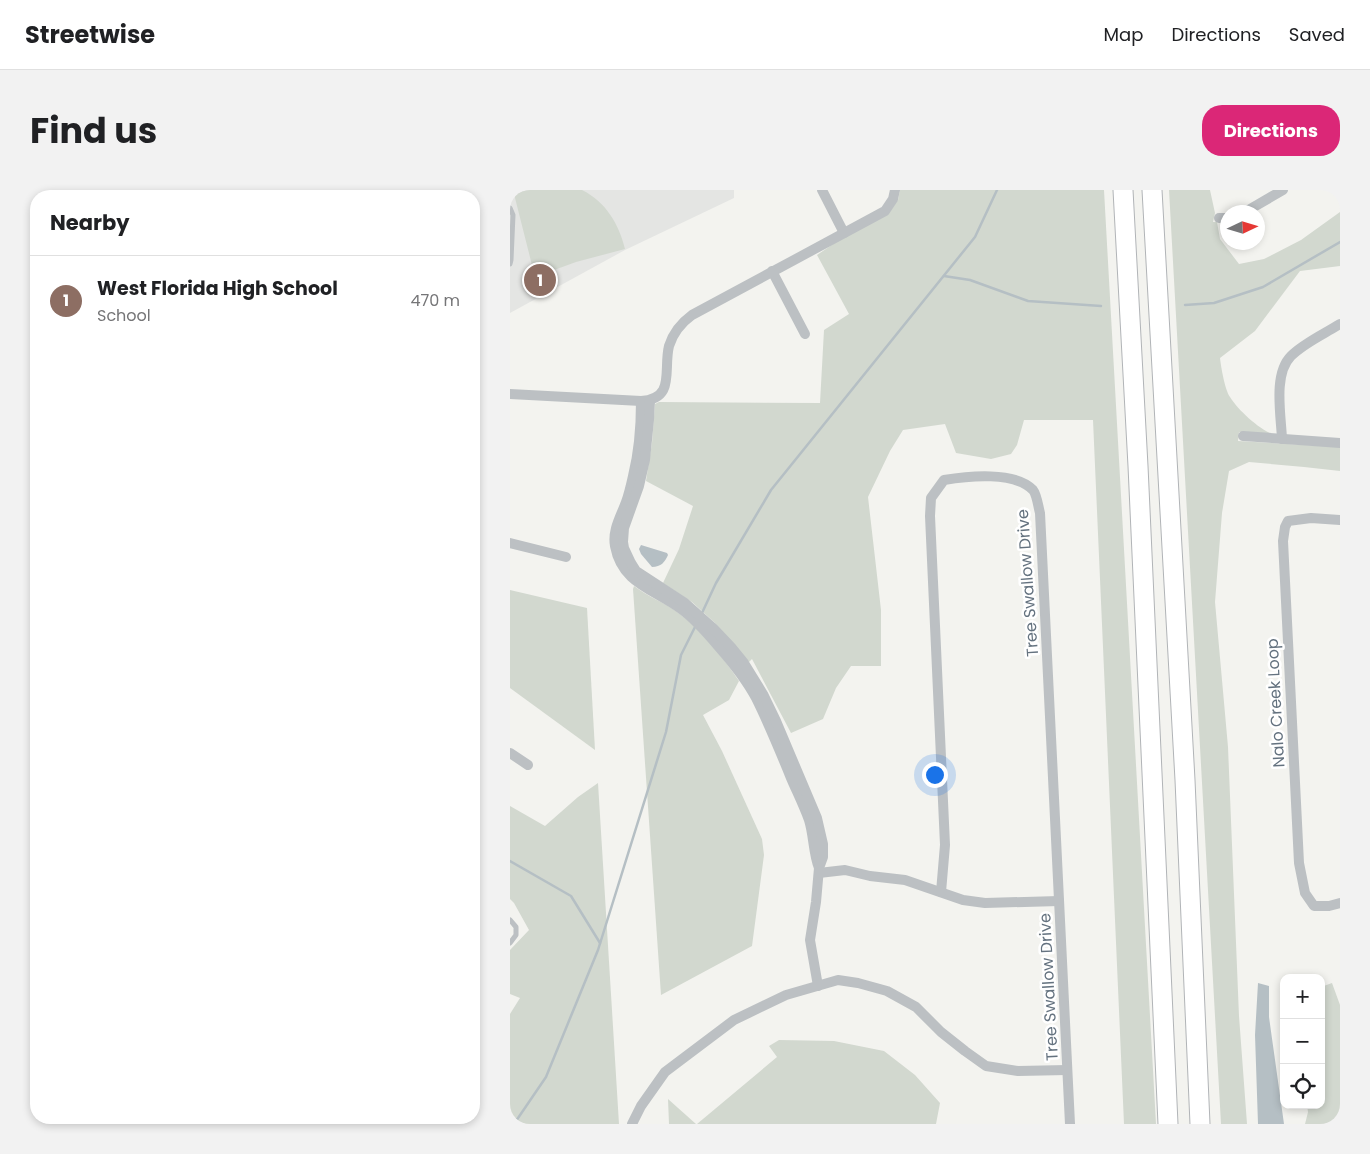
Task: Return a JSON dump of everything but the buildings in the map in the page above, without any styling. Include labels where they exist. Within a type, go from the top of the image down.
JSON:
[{"type":"highway","points":[[1123,190],[1138,466],[1168,1124]]},
{"type":"highway","points":[[1152,190],[1185,780],[1200,1124]]},
{"type":"street","points":[[822,190],[844,233]]},
{"type":"street","points":[[510,394],[645,401],[660,395],[666,385],[669,348],[672,337],[684,321],[884,211],[893,199],[895,190]]},
{"type":"street","points":[[1257,205],[1282,190]]},
{"type":"street","points":[[772,271],[805,334]]},
{"type":"street","points":[[1282,439],[1280,382],[1285,364],[1296,351],[1340,324]]},
{"type":"street","points":[[645,401],[630,502],[615,532],[618,558],[635,581],[644,588],[684,606],[711,631],[750,689],[783,747],[806,803],[819,870],[810,940],[818,986]]},
{"type":"street","points":[[1243,436],[1340,442]]},
{"type":"street","name":"Tree Swallow Drive","points":[[941,892],[945,845],[930,516],[931,498],[944,480],[964,476],[1001,477],[1020,481],[1034,491],[1040,513],[1070,1124]]},
{"type":"street","name":"Nalo Creek Loop","points":[[1340,520],[1311,518],[1288,520],[1283,541],[1299,863],[1305,893],[1314,906],[1329,906],[1340,903]]},
{"type":"street","points":[[510,543],[566,557]]},
{"type":"street","points":[[510,754],[528,765]]},
{"type":"street","points":[[819,870],[845,870],[870,876],[904,880],[963,900],[985,903],[1059,902]]},
{"type":"street","points":[[632,1124],[641,1106],[665,1072],[734,1020],[786,996],[838,980],[887,991],[916,1007],[941,1032],[986,1066],[1018,1071],[1067,1070]]},
{"type":"lane","points":[[510,208],[513,215],[510,264]]},
{"type":"lane","points":[[510,920],[516,927],[516,935],[510,943]]},
{"type":"shaded area","points":[[510,190],[734,190],[734,198],[625,250],[510,313]]},
{"type":"shaded area","points":[[513,190],[582,190],[605,207],[619,231],[625,249],[576,262],[535,277]]},
{"type":"shaded area","points":[[900,190],[1104,190],[1156,1124],[1124,1124],[1093,420],[1024,420],[1017,445],[1011,454],[991,459],[956,453],[945,424],[903,430],[890,451],[868,497],[881,610],[881,666],[851,666],[836,688],[823,719],[791,733],[752,659],[749,662],[714,622],[692,602],[663,583],[679,549],[693,506],[646,481],[652,443],[655,404],[659,402],[820,403],[824,330],[849,314],[817,255],[898,200]]},
{"type":"shaded area","points":[[1169,190],[1210,190],[1215,213],[1213,222],[1217,222],[1220,250],[1228,250],[1239,264],[1264,259],[1301,240],[1340,212],[1340,266],[1300,271],[1255,331],[1220,358],[1225,384],[1230,397],[1249,418],[1272,434],[1239,432],[1238,441],[1340,447],[1340,471],[1249,462],[1229,471],[1222,513],[1215,602],[1228,747],[1239,1016],[1247,1124],[1221,1124]]},
{"type":"shaded area","points":[[641,545],[667,553],[666,560],[658,566],[652,567],[641,554],[639,549]]},
{"type":"shaded area","points":[[634,586],[672,608],[686,619],[703,635],[739,681],[729,700],[703,715],[722,751],[762,839],[764,855],[752,946],[661,995],[633,589]]},
{"type":"shaded area","points":[[510,590],[587,608],[595,750],[510,688]]},
{"type":"shaded area","points":[[598,783],[619,1124],[510,1124],[510,1014],[520,998],[510,994],[510,950],[529,930],[510,899],[510,806],[545,826],[578,797]]},
{"type":"shaded area","points":[[1258,983],[1269,986],[1269,1017],[1280,1095],[1280,1109],[1282,1109],[1284,1124],[1258,1124],[1255,1035]]},
{"type":"shaded area","points":[[1332,983],[1340,1005],[1340,1124],[1305,1124],[1308,1109],[1325,1109],[1325,986]]},
{"type":"shaded area","points":[[779,1040],[834,1041],[884,1051],[915,1075],[940,1103],[936,1124],[697,1124],[777,1057],[769,1046]]},
{"type":"shaded area","points":[[668,1099],[696,1124],[669,1124]]},
{"type":"waterway","points":[[702,613],[716,583],[771,490],[975,237],[997,190]]},
{"type":"waterway","points":[[1185,305],[1214,303],[1263,287],[1340,242]]},
{"type":"waterway","points":[[944,276],[970,280],[1028,301],[1101,306]]},
{"type":"waterway","points":[[514,1124],[546,1077],[598,950],[666,732],[681,655],[696,625]]},
{"type":"waterway","points":[[510,861],[571,896],[600,943]]},
{"type":"place","name":"West Florida High School","points":[[540,280]]}]
